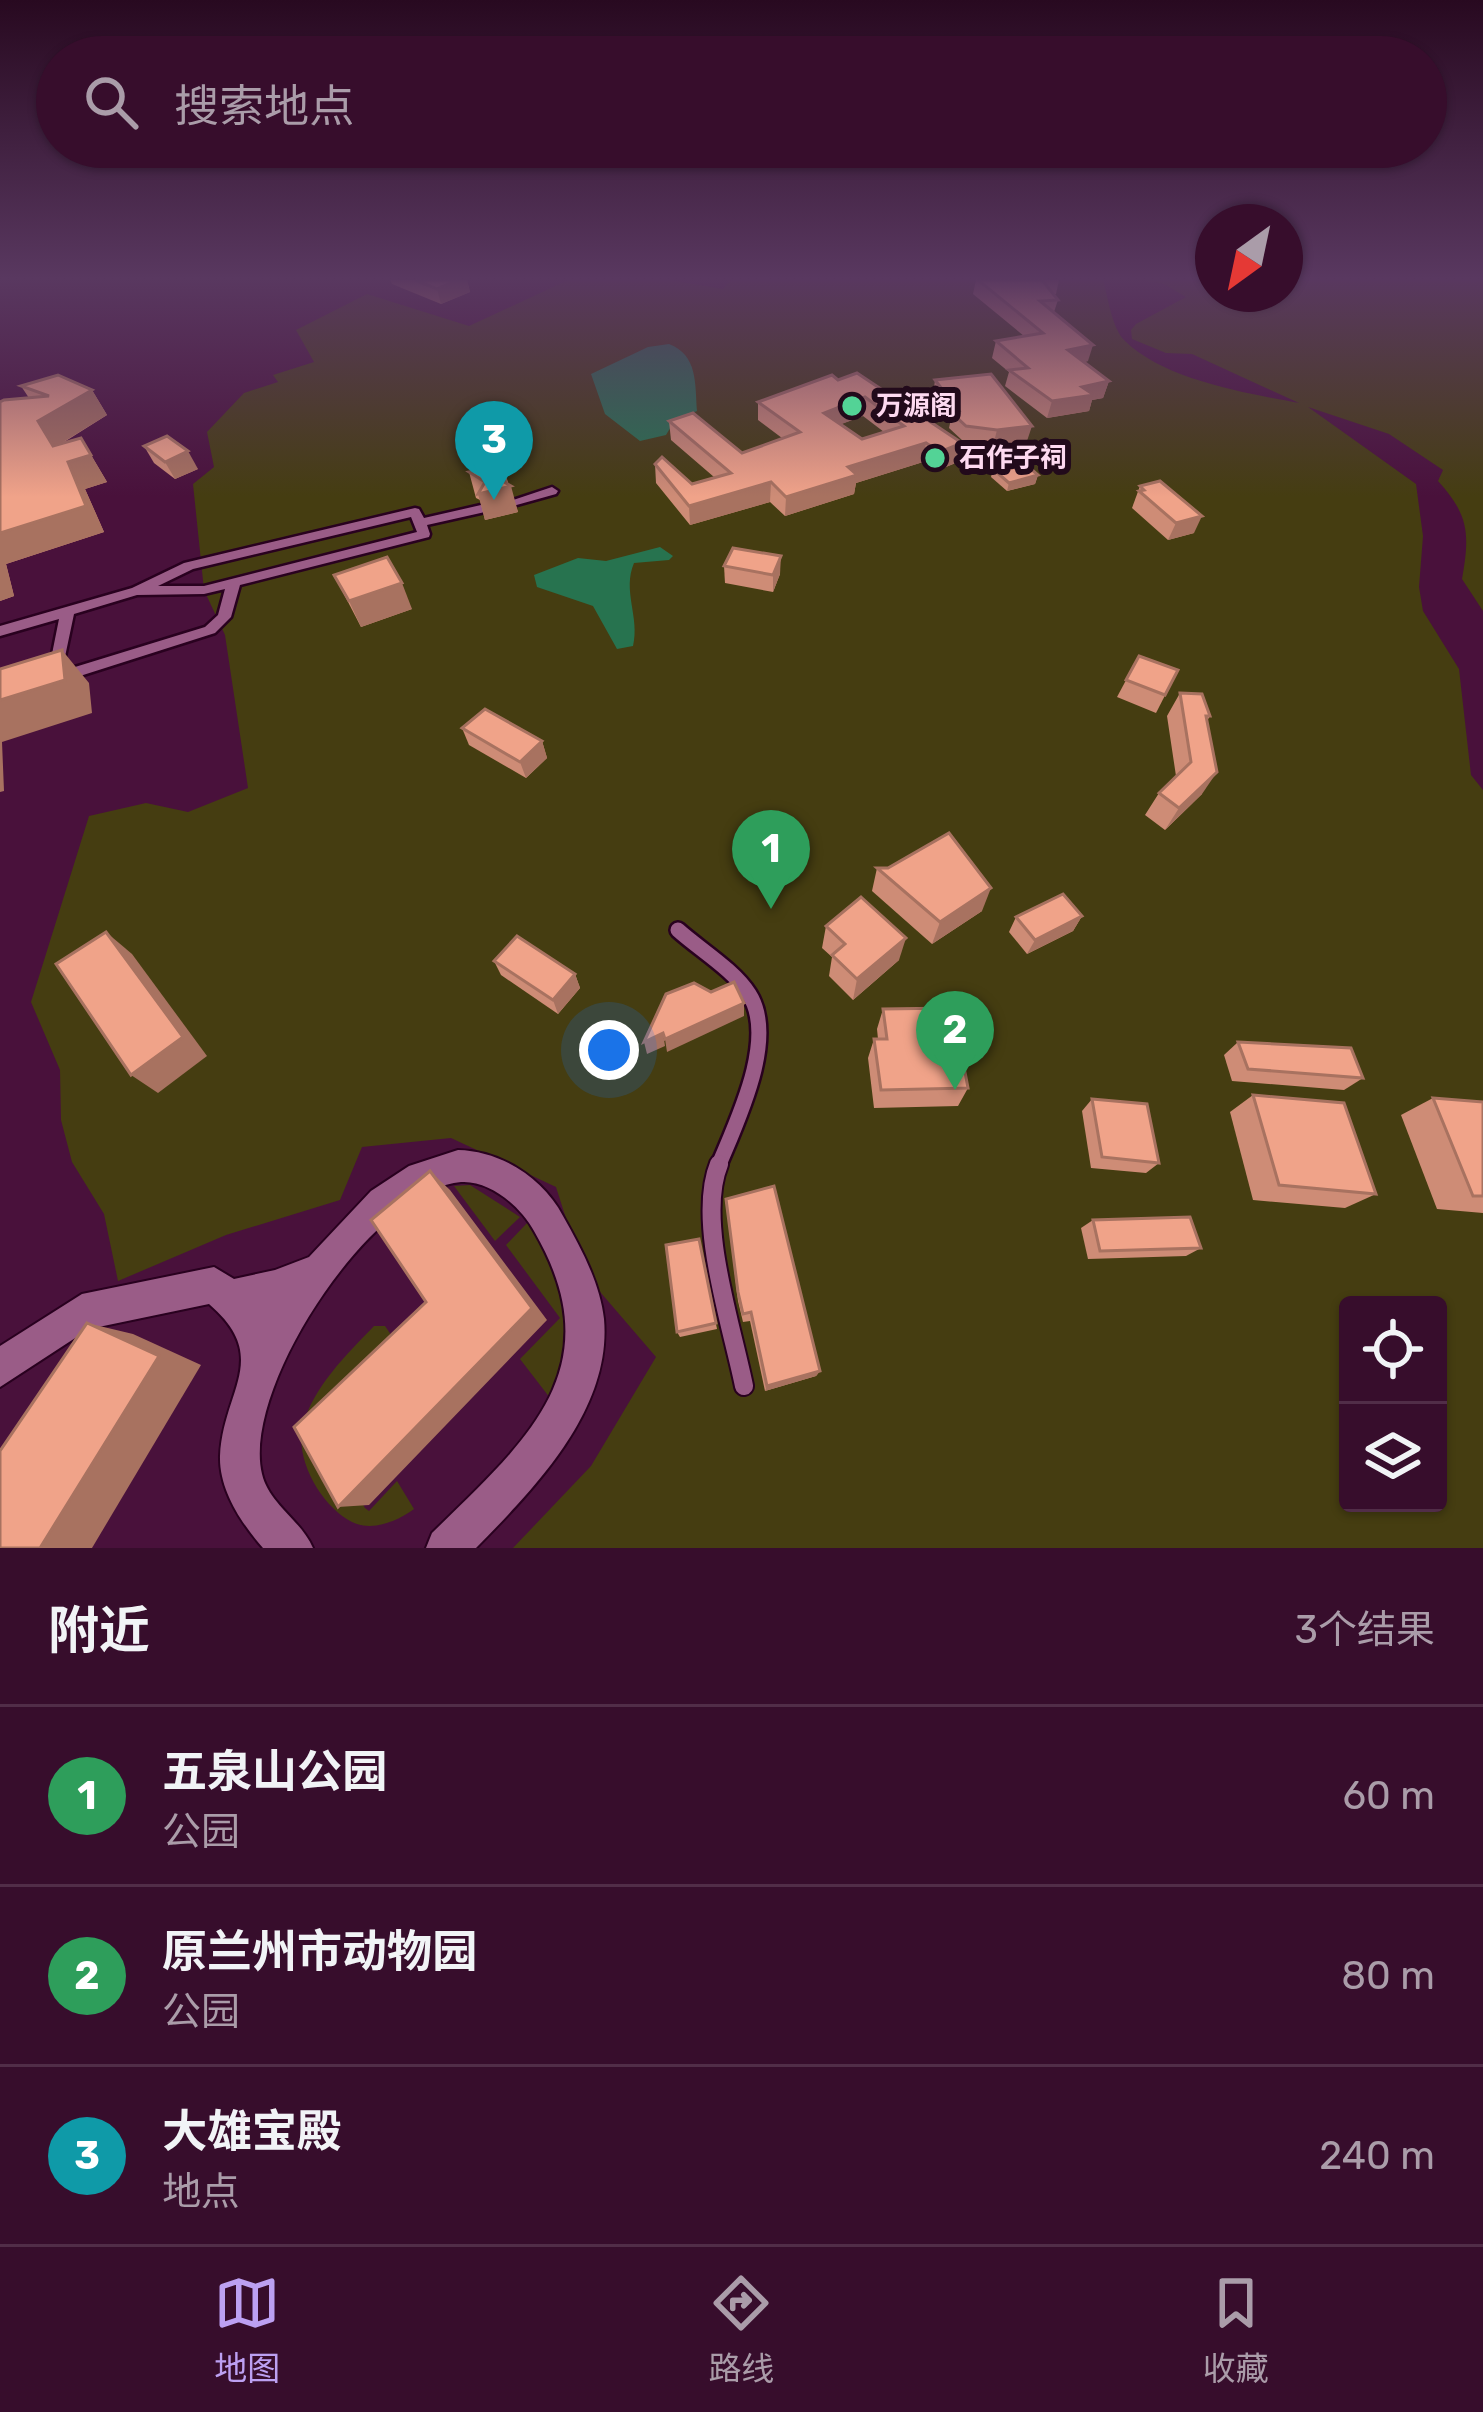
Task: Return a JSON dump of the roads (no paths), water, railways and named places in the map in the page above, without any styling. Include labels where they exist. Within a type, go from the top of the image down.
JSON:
[{"type":"street","points":[[513,502],[552,491]]},
{"type":"street","points":[[419,524],[481,509]]},
{"type":"street","points":[[0,631],[137,591],[189,566],[415,512],[424,534],[204,590],[137,591]]},
{"type":"street","points":[[36,685],[210,630],[224,617],[233,582]]},
{"type":"street","points":[[54,680],[67,614]]},
{"type":"street","points":[[292,1548],[261,1519],[239,1458],[260,1363],[315,1272],[427,1172],[464,1165],[504,1180],[539,1204],[571,1265],[586,1329],[577,1373],[560,1414],[509,1490],[447,1548]]},
{"type":"street","points":[[229,1298],[275,1288],[315,1272]]},
{"type":"street","points":[[0,1368],[82,1312],[214,1285],[251,1316],[260,1363]]},
{"type":"lane","points":[[678,930],[750,995],[759,1040],[746,1096],[712,1182],[713,1229],[744,1386]]},
{"type":"place","name":"万源阁","points":[[852,406]]},
{"type":"place","name":"石作子祠","points":[[935,458]]},
{"type":"place","name":"大雄宝殿","points":[[494,500]]},
{"type":"place","name":"五泉山公园","points":[[771,909]]},
{"type":"place","name":"原兰州市动物园","points":[[955,1090]]}]
